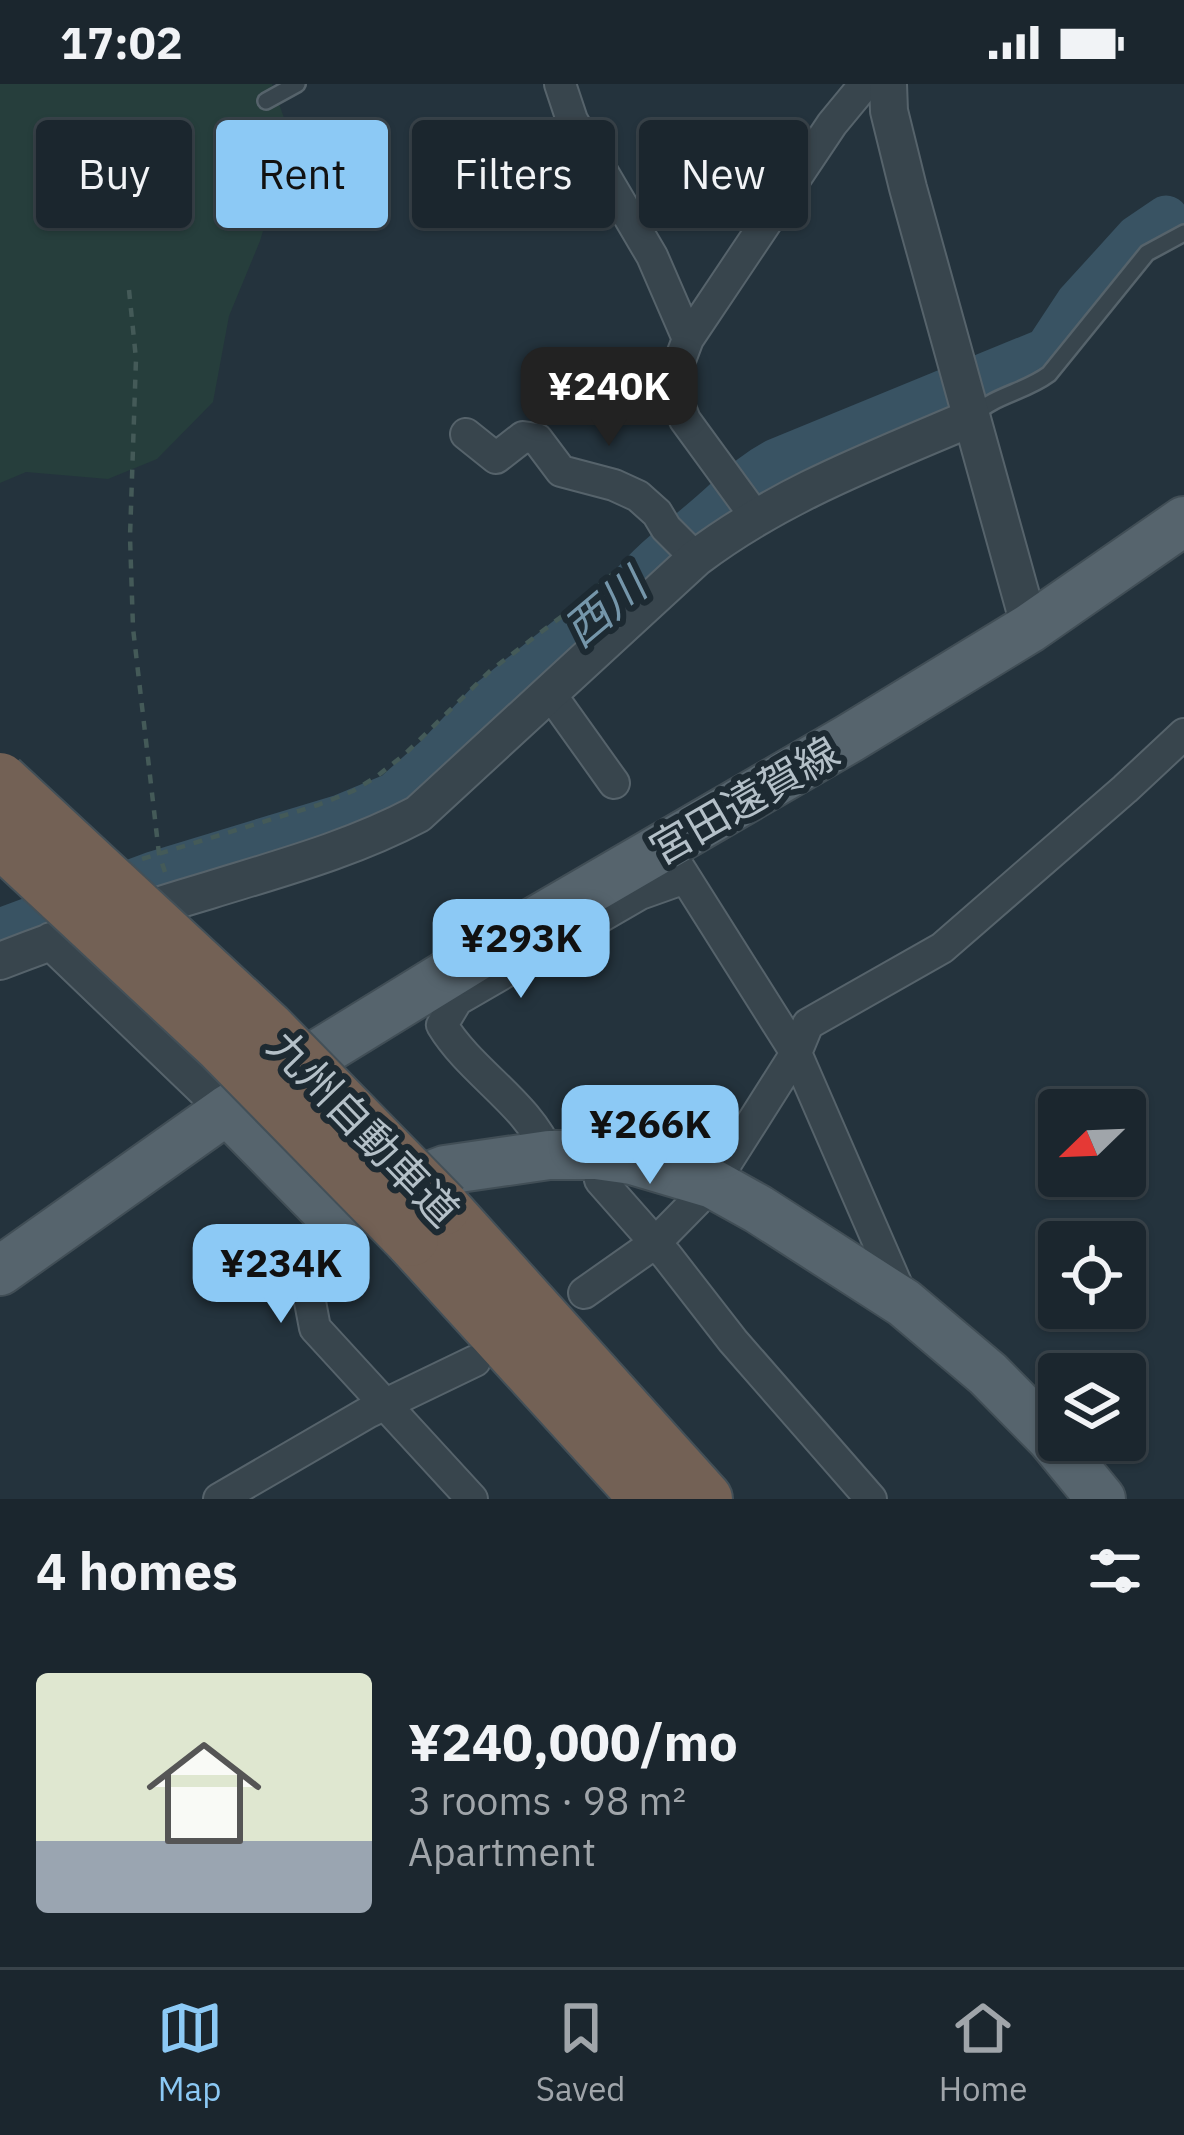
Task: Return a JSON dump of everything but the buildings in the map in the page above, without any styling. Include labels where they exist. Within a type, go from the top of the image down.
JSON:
[{"type":"highway","name":"九州自動車道","points":[[0,780],[267,1028],[648,1499]]},
{"type":"highway","name":"九州自動車道","points":[[0,839],[223,1046],[427,1224],[704,1499]]},
{"type":"main road","name":"宮田遠賀線","points":[[0,1271],[227,1110],[509,936],[675,862],[850,739],[1030,628],[1184,521]]},
{"type":"main road","points":[[227,1110],[329,1214],[446,1170],[572,1155],[672,1170],[713,1184],[904,1304],[1004,1390],[1101,1499]]},
{"type":"street","points":[[560,84],[572,120],[652,256],[688,339]]},
{"type":"street","points":[[755,516],[685,420],[671,384],[688,339],[832,124],[865,84]]},
{"type":"street","points":[[888,84],[889,111],[1030,628]]},
{"type":"street","points":[[0,961],[338,850],[418,814],[696,558],[799,492],[970,418]]},
{"type":"street","points":[[466,434],[496,458],[523,436],[537,439],[561,470],[638,496],[696,558]]},
{"type":"street","points":[[549,692],[614,783]]},
{"type":"street","points":[[584,1293],[655,1243],[713,1184],[796,1053],[808,1024],[942,948],[1184,734]]},
{"type":"street","points":[[872,1499],[600,1180],[540,1133],[455,1048],[442,1025],[458,1000],[640,894],[675,862],[796,1053],[904,1304]]},
{"type":"street","points":[[51,941],[227,1110]]},
{"type":"street","points":[[329,1214],[307,1286],[315,1328],[472,1499]]},
{"type":"street","points":[[219,1499],[383,1404],[475,1361]]},
{"type":"lane","points":[[266,100],[297,84]]},
{"type":"lane","points":[[970,418],[988,402],[1034,385],[1048,374],[1147,253],[1184,233]]},
{"type":"path","points":[[130,290],[136,359],[130,537],[133,628],[159,855]]},
{"type":"path","points":[[135,861],[318,805],[376,777],[490,671],[629,560]]},
{"type":"green space","points":[[0,84],[272,84],[284,120],[216,120],[216,228],[264,228],[229,316],[213,402],[157,459],[108,479],[26,472],[0,483]]},
{"type":"waterway","points":[[1166,218],[1184,211]]},
{"type":"waterway","name":"西川","points":[[0,931],[153,874],[341,817],[394,795],[491,700],[629,589],[758,472],[1047,350],[1078,303],[1138,237],[1166,218]]}]
